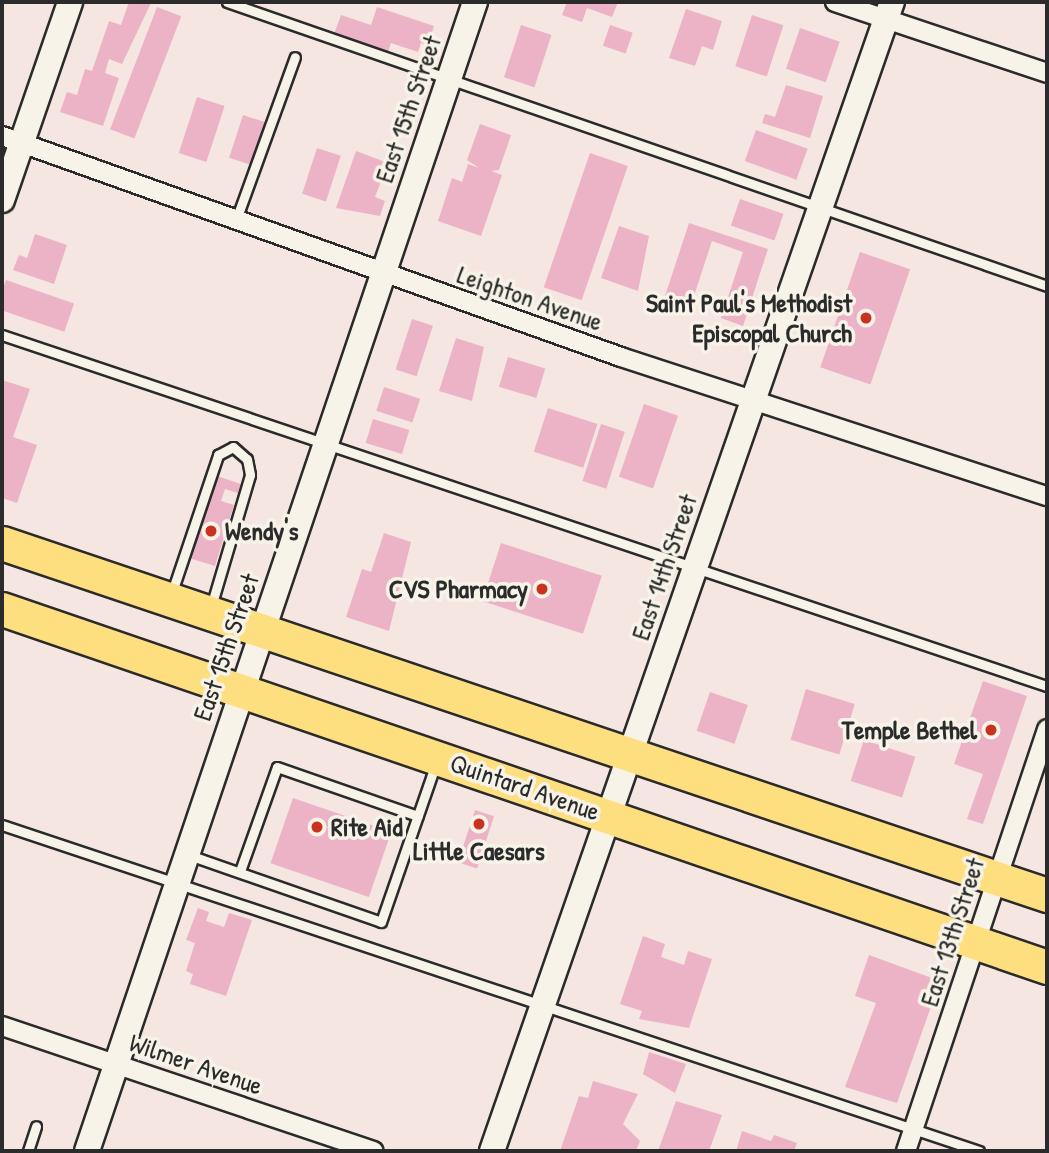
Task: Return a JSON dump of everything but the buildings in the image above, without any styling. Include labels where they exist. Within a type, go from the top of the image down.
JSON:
[{"type":"highway","points":[[2,542],[631,752],[1047,895]]},
{"type":"highway","name":"Quintard Avenue","points":[[2,609],[1047,967]]},
{"type":"street","points":[[2,200],[11,139],[70,2]]},
{"type":"street","name":"East 15th Street","points":[[87,1151],[475,2]]},
{"type":"street","points":[[835,2],[889,10],[1047,73]]},
{"type":"street","name":"East 14th Street","points":[[492,1151],[889,10]]},
{"type":"street","name":"Leighton Avenue","points":[[11,139],[237,217],[383,275],[1047,496]]},
{"type":"street","name":"East 13th Street","points":[[906,1151],[1047,729]]},
{"type":"street","name":"Wilmer Avenue","points":[[2,1026],[374,1151]]},
{"type":"lane","points":[[227,2],[1047,286]]},
{"type":"lane","points":[[237,217],[295,57]]},
{"type":"lane","points":[[2,335],[694,570],[1047,686]]},
{"type":"lane","points":[[170,599],[218,455],[233,447],[247,460],[250,475],[209,612]]},
{"type":"lane","points":[[188,854],[381,922],[438,757]]},
{"type":"lane","points":[[240,871],[277,767],[418,816]]},
{"type":"lane","points":[[2,825],[544,1003],[979,1151]]},
{"type":"lane","points":[[28,1151],[36,1126]]},
{"type":"place","name":"Saint Paul's Methodist Episcopal Church","points":[[866,318]]},
{"type":"place","name":"Wendy's","points":[[211,531]]},
{"type":"place","name":"CVS Pharmacy","points":[[542,589]]},
{"type":"place","name":"Temple Bethel","points":[[991,730]]},
{"type":"place","name":"Little Caesars","points":[[479,824]]},
{"type":"place","name":"Rite Aid","points":[[317,827]]}]
